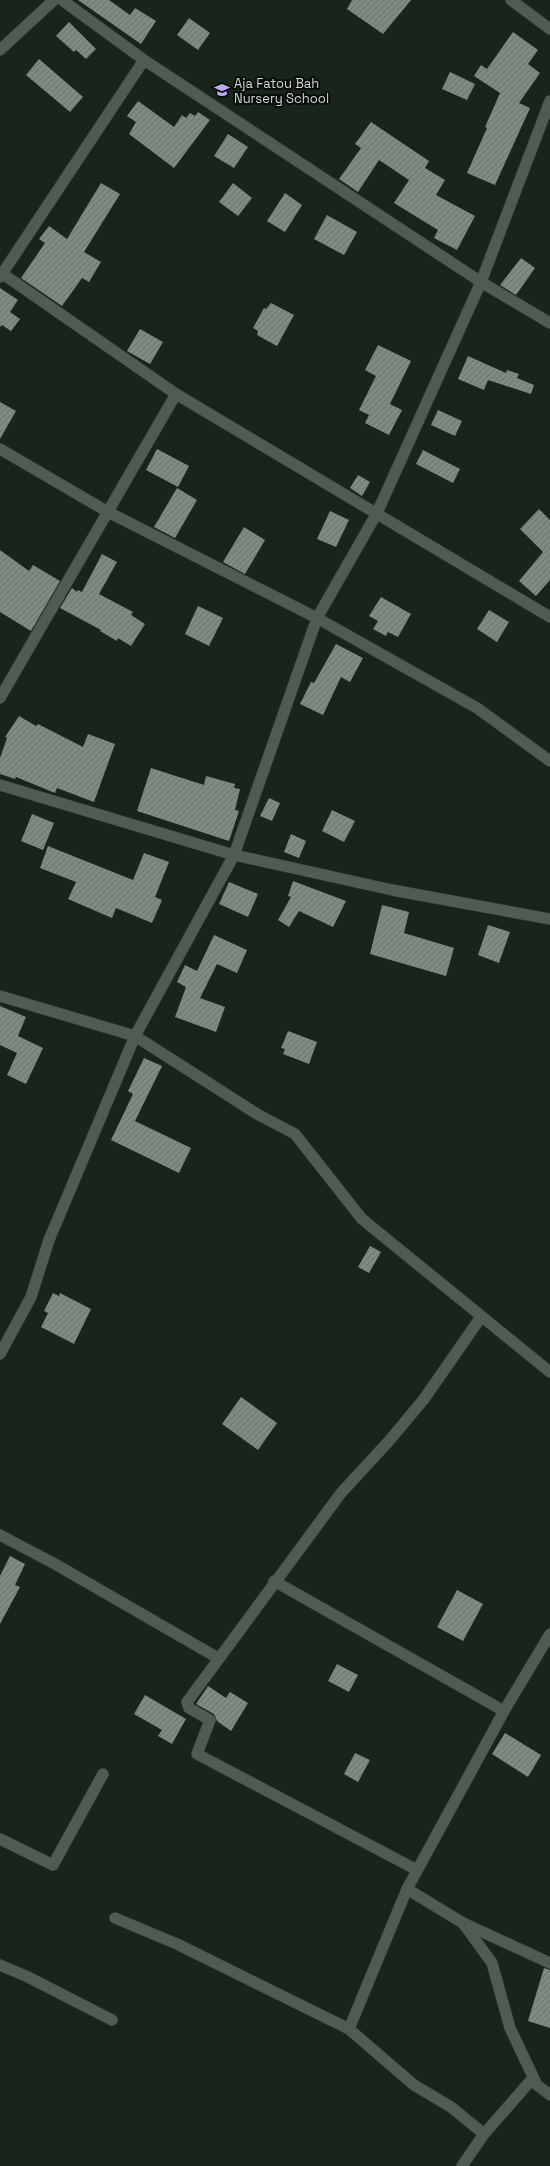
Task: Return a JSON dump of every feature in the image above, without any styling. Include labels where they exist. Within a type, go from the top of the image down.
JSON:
[{"type":"street","points":[[0,50],[54,0]]},
{"type":"street","points":[[62,0],[144,60],[481,282],[550,323]]},
{"type":"street","points":[[511,0],[550,29]]},
{"type":"street","points":[[144,60],[1,274],[176,394],[550,617]]},
{"type":"street","points":[[0,1354],[30,1297],[49,1240],[135,1036],[234,855],[317,618],[377,513],[481,282],[550,101]]},
{"type":"street","points":[[0,698],[176,394]]},
{"type":"street","points":[[0,449],[108,512],[317,618],[477,708],[550,761]]},
{"type":"street","points":[[0,785],[234,855],[392,890],[550,919]]},
{"type":"street","points":[[0,996],[135,1036],[257,1114],[295,1134],[362,1219],[550,1372]]},
{"type":"street","points":[[417,1870],[197,1754],[210,1720],[189,1708],[187,1702],[274,1581],[341,1493],[424,1399],[481,1317]]},
{"type":"street","points":[[0,1535],[55,1564],[218,1658]]},
{"type":"street","points":[[274,1581],[504,1711]]},
{"type":"street","points":[[349,2029],[407,1889],[504,1711],[550,1634]]},
{"type":"street","points":[[0,1839],[54,1865],[103,1774]]},
{"type":"street","points":[[407,1889],[463,1923],[550,1963]]},
{"type":"street","points":[[115,1918],[177,1944],[349,2029],[414,2085],[451,2107],[484,2134]]},
{"type":"street","points":[[463,1923],[492,1963],[510,2028],[536,2086],[550,2095]]},
{"type":"street","points":[[0,1965],[28,1977],[112,2020]]},
{"type":"street","points":[[462,2166],[484,2134],[533,2078]]},
{"type":"building","points":[[78,0],[109,0],[130,15],[135,8],[156,21],[141,44]]},
{"type":"building","points":[[352,0],[411,0],[383,34],[347,9]]},
{"type":"building","points":[[189,18],[210,33],[198,50],[177,35]]},
{"type":"building","points":[[69,22],[96,49],[86,59],[76,50],[74,52],[56,36]]},
{"type":"building","points":[[513,32],[538,50],[528,64],[540,73],[519,103],[530,108],[495,185],[467,173],[487,128],[485,127],[500,93],[474,76],[481,65],[487,69]]},
{"type":"building","points":[[39,59],[83,97],[70,112],[26,75]]},
{"type":"building","points":[[450,72],[475,84],[467,100],[442,89]]},
{"type":"building","points":[[138,101],[174,127],[182,115],[186,118],[190,113],[195,116],[198,112],[210,120],[174,168],[129,134],[136,122],[127,116]]},
{"type":"building","points":[[371,122],[429,161],[425,168],[445,180],[436,195],[475,216],[457,250],[434,238],[438,230],[394,203],[409,180],[379,160],[358,192],[339,179],[361,148],[355,144]]},
{"type":"building","points":[[228,134],[248,147],[234,168],[214,156]]},
{"type":"building","points":[[101,183],[120,194],[84,252],[101,262],[89,282],[82,278],[62,306],[21,278],[45,243],[39,239],[49,226],[67,239]]},
{"type":"building","points":[[233,183],[252,198],[238,216],[219,202]]},
{"type":"building","points":[[285,193],[302,205],[285,232],[267,221]]},
{"type":"building","points":[[327,215],[357,232],[344,255],[314,239]]},
{"type":"building","points":[[521,258],[535,268],[516,295],[500,285]]},
{"type":"building","points":[[0,288],[18,300],[10,312],[20,319],[11,331],[2,325],[0,327]]},
{"type":"building","points":[[271,303],[294,315],[277,346],[257,335],[258,331],[253,328],[264,308],[266,309]]},
{"type":"building","points":[[140,329],[163,342],[150,364],[127,351]]},
{"type":"building","points":[[378,345],[411,361],[390,404],[402,410],[389,435],[365,423],[369,415],[359,410],[376,376],[365,370]]},
{"type":"building","points":[[468,356],[506,373],[507,370],[519,374],[517,378],[534,385],[531,394],[488,380],[484,390],[458,379]]},
{"type":"building","points":[[0,402],[16,411],[0,439]]},
{"type":"building","points":[[438,410],[462,421],[455,436],[431,425]]},
{"type":"building","points":[[157,449],[189,466],[178,487],[146,470]]},
{"type":"building","points":[[423,450],[460,469],[453,483],[416,464]]},
{"type":"building","points":[[358,475],[370,482],[362,496],[350,488]]},
{"type":"building","points":[[177,488],[197,500],[175,538],[154,527]]},
{"type":"building","points":[[539,509],[550,520],[550,580],[536,596],[519,581],[543,552],[520,529]]},
{"type":"building","points":[[330,511],[349,520],[336,547],[317,539]]},
{"type":"building","points":[[244,527],[265,540],[245,574],[223,562]]},
{"type":"building","points":[[0,550],[29,571],[33,565],[60,581],[31,631],[0,612]]},
{"type":"building","points":[[102,554],[117,562],[99,594],[133,612],[131,615],[145,624],[131,646],[118,638],[117,641],[100,631],[101,630],[60,608],[72,588],[77,592],[78,590],[82,592]]},
{"type":"building","points":[[381,597],[411,614],[398,637],[388,632],[386,636],[373,629],[378,621],[369,616]]},
{"type":"building","points":[[198,606],[223,618],[209,646],[185,634]]},
{"type":"building","points":[[489,610],[509,622],[497,642],[477,629]]},
{"type":"building","points":[[336,644],[363,658],[350,682],[341,677],[323,715],[300,704],[311,682],[314,683]]},
{"type":"building","points":[[19,716],[36,726],[38,724],[83,747],[88,734],[115,744],[94,802],[57,788],[55,793],[16,777],[15,779],[0,774],[0,758],[7,738],[5,737]]},
{"type":"building","points":[[151,768],[204,785],[206,776],[235,784],[234,788],[240,789],[235,810],[239,811],[229,841],[137,811]]},
{"type":"building","points":[[269,798],[280,803],[272,821],[260,816]]},
{"type":"building","points":[[332,810],[355,821],[344,842],[322,831]]},
{"type":"building","points":[[32,814],[54,823],[43,850],[21,841]]},
{"type":"building","points":[[291,834],[306,841],[299,858],[284,852]]},
{"type":"building","points":[[48,846],[133,880],[144,853],[169,862],[155,897],[162,900],[152,923],[116,908],[112,918],[68,899],[76,882],[40,868]]},
{"type":"building","points":[[293,881],[346,901],[333,927],[299,911],[289,927],[278,920],[291,897],[288,896]]},
{"type":"building","points":[[229,882],[258,894],[248,917],[219,904]]},
{"type":"building","points":[[382,905],[409,912],[404,933],[454,948],[446,976],[370,954]]},
{"type":"building","points":[[488,925],[510,932],[499,963],[478,955]]},
{"type":"building","points":[[214,935],[247,950],[237,973],[217,964],[200,998],[225,1007],[216,1032],[175,1017],[186,987],[177,982],[185,965],[197,971]]},
{"type":"building","points":[[0,1006],[26,1017],[18,1036],[43,1048],[26,1084],[7,1075],[17,1053],[0,1045]]},
{"type":"building","points":[[288,1031],[317,1042],[309,1064],[283,1054],[285,1049],[281,1048]]},
{"type":"building","points":[[144,1058],[162,1066],[135,1121],[191,1148],[179,1173],[111,1140],[133,1094],[128,1091]]},
{"type":"building","points":[[370,1246],[381,1252],[369,1273],[358,1267]]},
{"type":"building","points":[[53,1293],[59,1296],[60,1293],[91,1309],[74,1344],[41,1327],[48,1313],[44,1311]]},
{"type":"building","points":[[241,1397],[277,1423],[258,1450],[222,1424]]},
{"type":"building","points":[[10,1556],[25,1564],[15,1585],[20,1587],[0,1624],[0,1576]]},
{"type":"building","points":[[457,1590],[483,1604],[463,1641],[437,1627]]},
{"type":"building","points":[[337,1664],[358,1675],[349,1692],[328,1681]]},
{"type":"building","points":[[208,1686],[226,1698],[230,1692],[248,1703],[231,1731],[217,1721],[214,1714],[196,1704]]},
{"type":"building","points":[[145,1695],[186,1719],[172,1744],[158,1736],[162,1730],[134,1714]]},
{"type":"building","points":[[505,1733],[541,1755],[528,1777],[492,1754]]},
{"type":"building","points":[[355,1753],[370,1760],[358,1782],[344,1774]]},
{"type":"building","points":[[544,1968],[550,1970],[550,2028],[528,2021]]},
{"type":"place","name":"Aja Fatou Bah Nursery School","points":[[222,90]]}]
